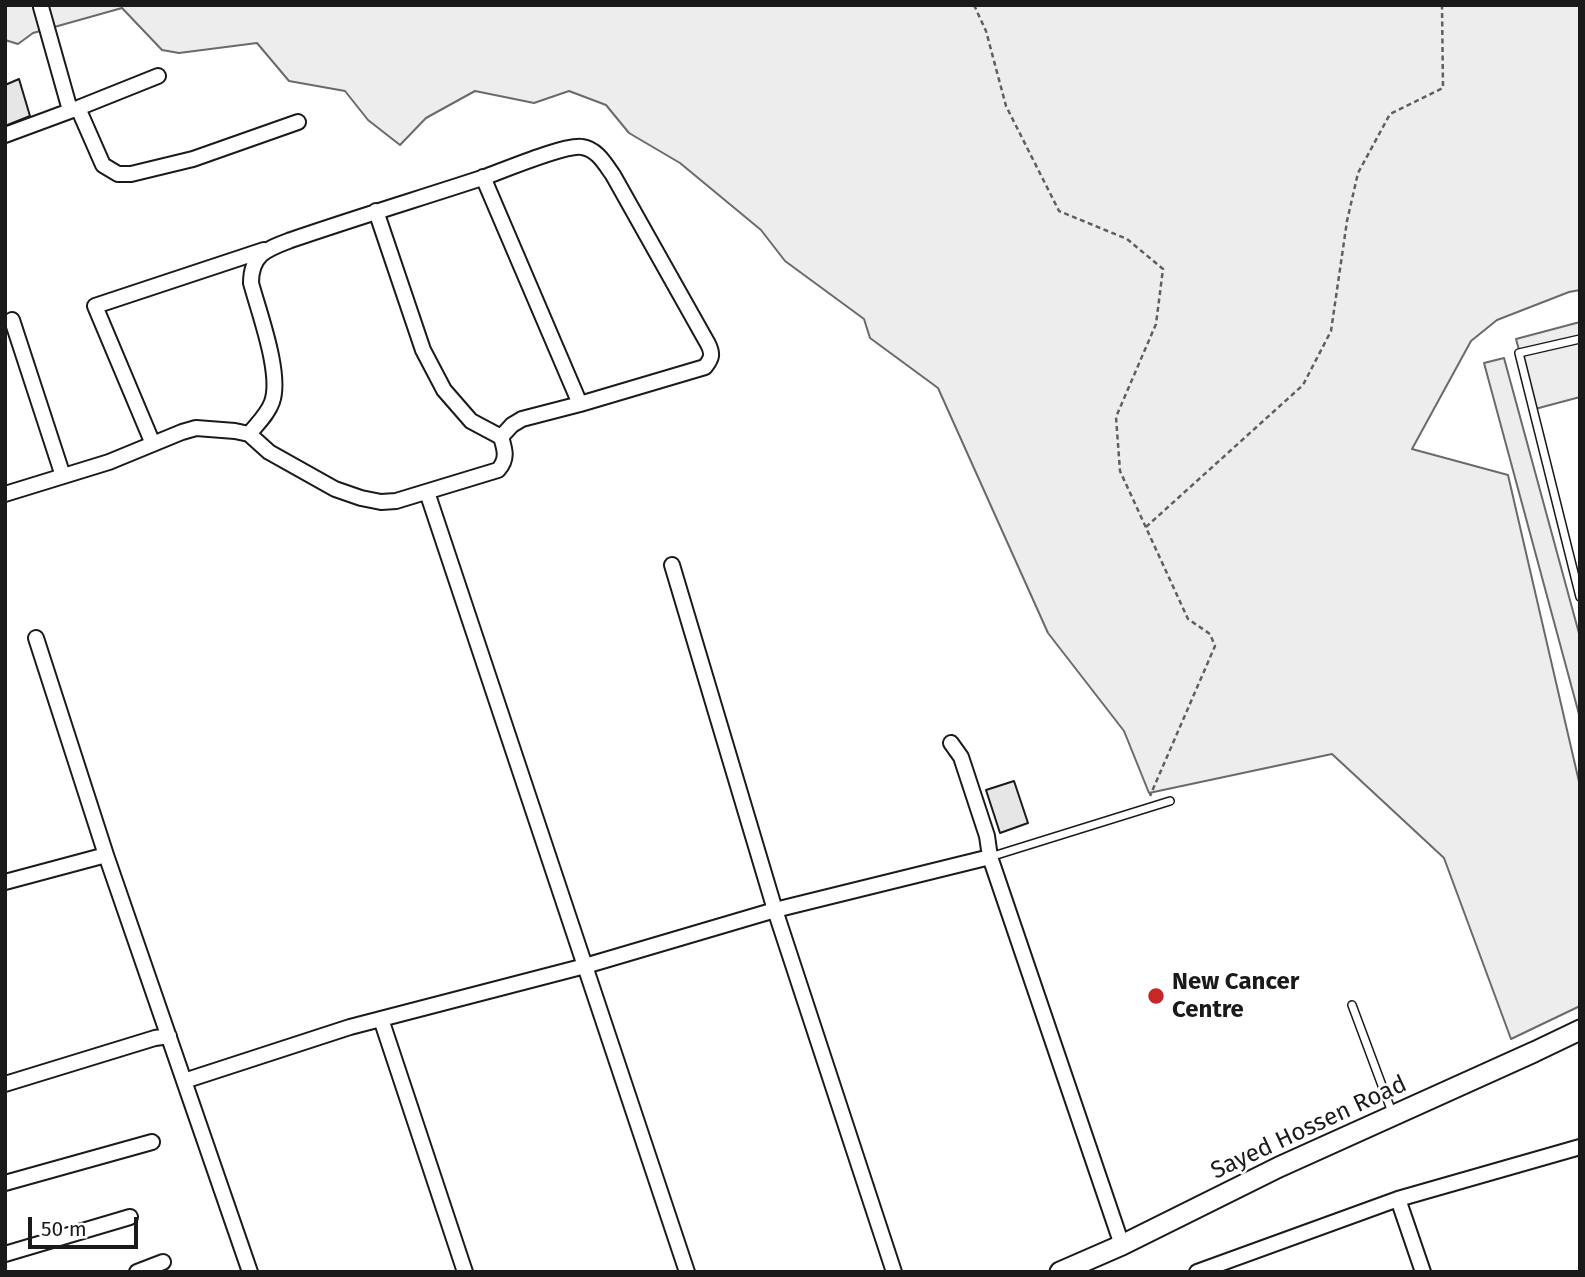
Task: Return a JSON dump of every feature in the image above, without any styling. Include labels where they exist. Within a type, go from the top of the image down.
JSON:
[{"type":"main road","name":"Sayed Hossen Road","points":[[1060,1272],[1122,1245],[1279,1167],[1580,1030]]},
{"type":"street","points":[[41,7],[74,109],[103,165],[118,174],[131,174],[193,159],[298,122]]},
{"type":"street","points":[[5,135],[158,76]]},
{"type":"street","points":[[153,444],[96,306],[376,211],[565,149],[582,146],[593,151],[613,176],[712,353],[711,360],[705,367],[522,419],[500,437]]},
{"type":"street","points":[[482,177],[580,404]]},
{"type":"street","points":[[5,494],[109,462],[196,428],[249,434],[269,452],[335,489],[381,502],[396,501],[498,470],[505,458],[500,437],[471,421],[444,390],[423,350],[376,211]]},
{"type":"street","points":[[249,434],[271,406],[275,387],[274,368],[251,283],[256,260],[265,250]]},
{"type":"street","points":[[12,320],[63,476]]},
{"type":"street","points":[[427,492],[687,1272]]},
{"type":"street","points":[[672,565],[775,910],[894,1272]]},
{"type":"street","points":[[36,638],[106,855],[250,1272]]},
{"type":"street","points":[[951,743],[961,757],[988,836],[990,857],[1122,1245]]},
{"type":"street","points":[[5,882],[106,855]]},
{"type":"street","points":[[184,1081],[350,1027],[585,966],[775,910],[990,857]]},
{"type":"street","points":[[381,1019],[465,1272]]},
{"type":"street","points":[[5,1084],[169,1036]]},
{"type":"street","points":[[5,1183],[152,1142]]},
{"type":"street","points":[[1197,1272],[1398,1199],[1580,1147]]},
{"type":"street","points":[[1398,1199],[1423,1272]]},
{"type":"street","points":[[5,1254],[130,1217]]},
{"type":"street","points":[[137,1272],[163,1262]]},
{"type":"lane","points":[[1580,339],[1519,353],[1580,597]]},
{"type":"lane","points":[[990,857],[1170,800]]},
{"type":"lane","points":[[1352,1005],[1393,1116]]},
{"type":"path","points":[[974,5],[986,31],[1006,106],[1059,211],[1126,239],[1163,269],[1156,324],[1116,417],[1121,471],[1188,619],[1210,635],[1215,646],[1144,809]]},
{"type":"path","points":[[1146,527],[1303,385],[1331,331],[1347,221],[1358,173],[1390,114],[1443,88],[1442,5]]},
{"type":"shaded area","points":[[5,5],[1580,5],[1580,290],[1497,320],[1471,341],[1412,449],[1508,475],[1580,786],[1580,1006],[1511,1039],[1444,858],[1332,754],[1149,793],[1124,731],[1048,633],[938,388],[870,338],[864,319],[785,261],[761,230],[680,163],[629,133],[606,105],[569,91],[534,103],[475,91],[426,118],[400,145],[368,120],[345,91],[289,81],[257,43],[179,53],[162,50],[122,8],[33,33],[18,44],[5,40]]},
{"type":"shaded area","points":[[1580,322],[1580,397],[1535,409],[1516,339]]},
{"type":"shaded area","points":[[1504,358],[1580,637],[1580,718],[1484,363]]},
{"type":"building","points":[[19,79],[30,116],[5,126],[5,85]]},
{"type":"building","points":[[1014,781],[1028,823],[1000,833],[986,790]]},
{"type":"place","name":"New Cancer Centre","points":[[1156,996]]}]
